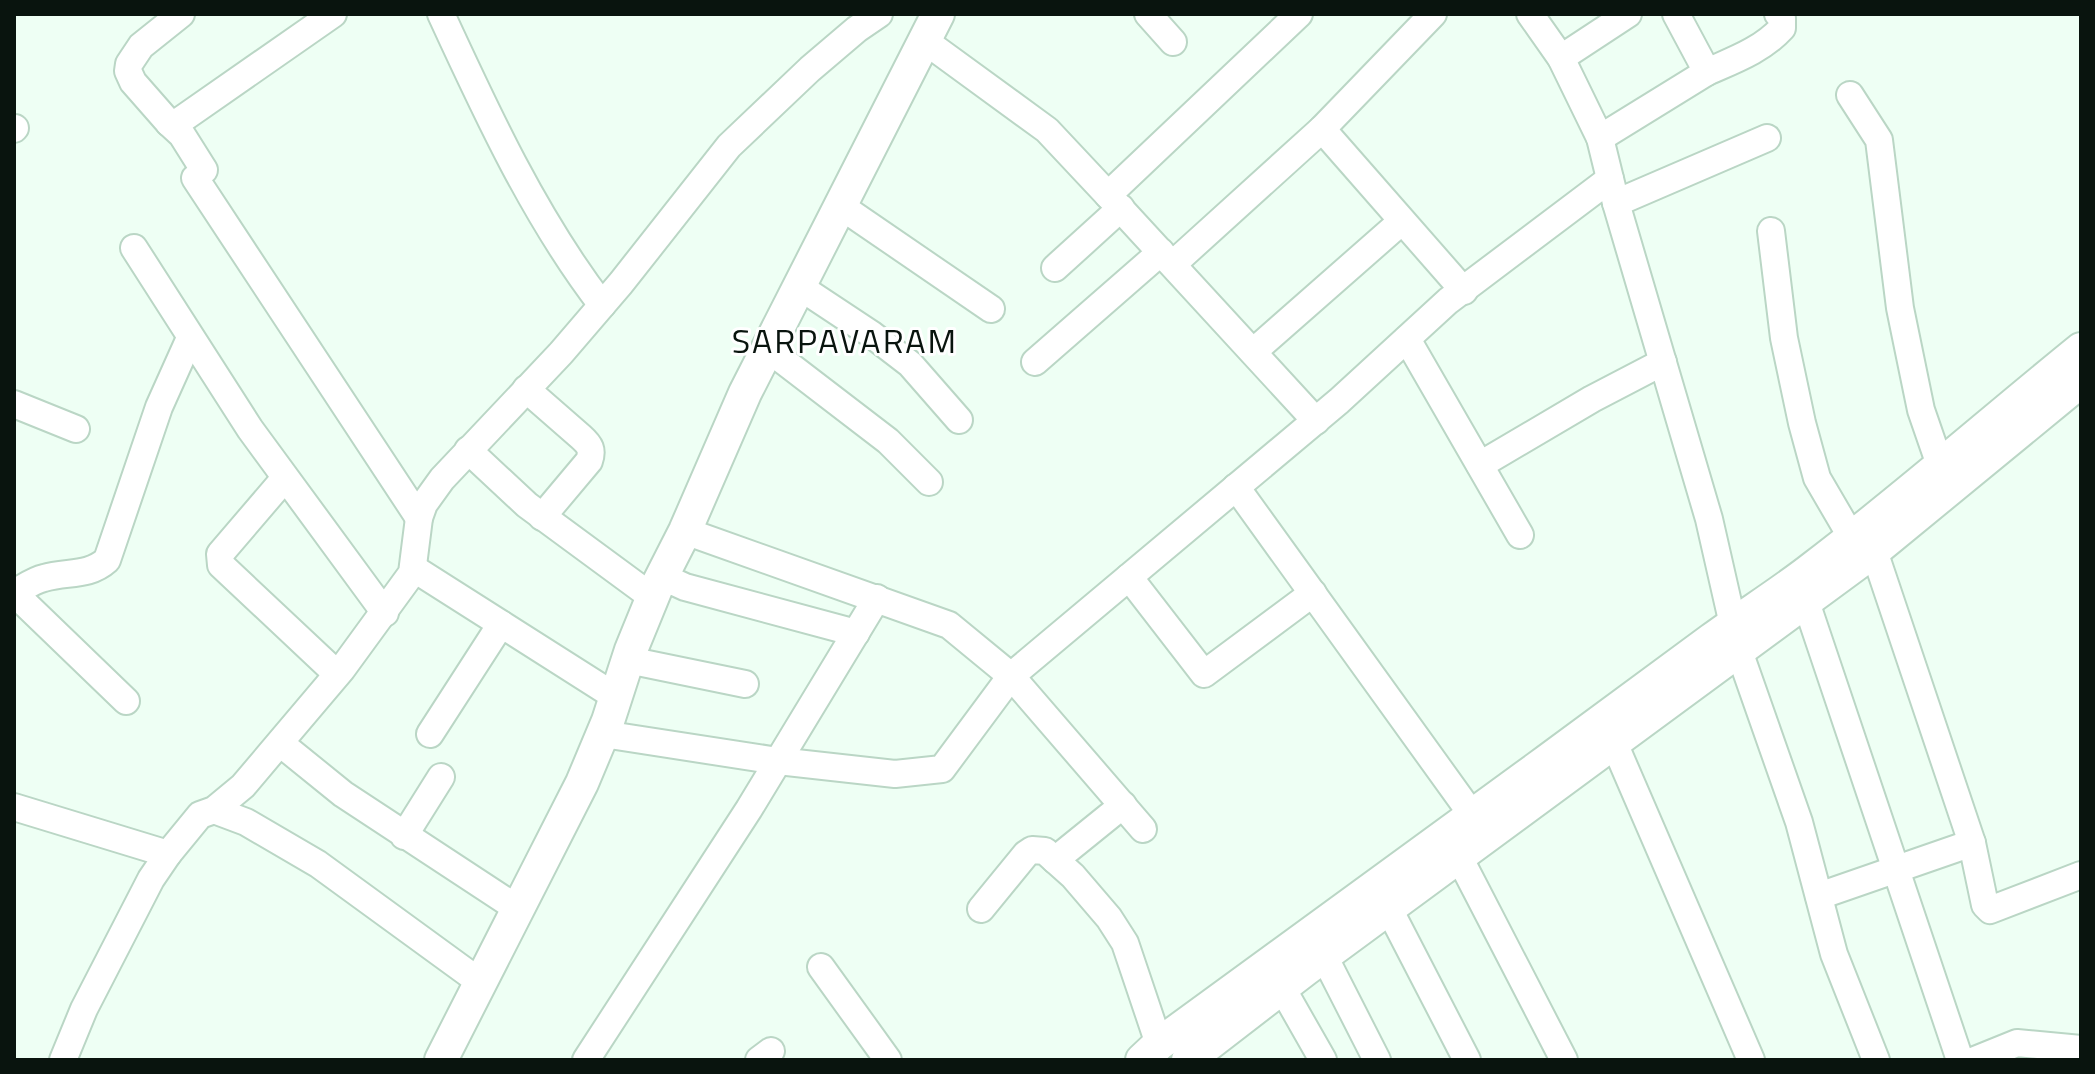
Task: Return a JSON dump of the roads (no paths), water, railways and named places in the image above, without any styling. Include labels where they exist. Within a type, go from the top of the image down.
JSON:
[{"type":"main road","points":[[441,1060],[559,833],[603,734],[657,587],[745,393],[931,27]]},
{"type":"main road","points":[[1188,1060],[1614,743],[1736,637],[1806,602],[1940,465],[2081,349]]},
{"type":"main road","points":[[1151,1052],[1473,816],[1736,637],[2081,381]]},
{"type":"street","points":[[181,14],[141,46],[129,64],[128,71],[133,82],[182,135],[200,174],[419,518]]},
{"type":"street","points":[[169,123],[178,122],[333,14]]},
{"type":"street","points":[[441,14],[475,88],[529,191],[576,271],[602,305]]},
{"type":"street","points":[[66,1059],[84,1009],[151,879],[168,854],[200,815],[214,810],[243,786],[385,613],[413,568],[419,518],[424,504],[468,450],[602,305],[729,146],[810,69],[879,14]]},
{"type":"street","points":[[1148,14],[1173,42]]},
{"type":"street","points":[[1055,268],[1115,202],[1299,14]]},
{"type":"street","points":[[1035,362],[1167,258],[1322,129],[1433,14]]},
{"type":"street","points":[[1530,14],[1561,58],[1600,138],[1709,519],[1736,637],[1799,822],[1834,954],[1876,1060]]},
{"type":"street","points":[[1561,58],[1628,14]]},
{"type":"street","points":[[1676,14],[1707,72]]},
{"type":"street","points":[[1600,138],[1707,72],[1757,49],[1773,38],[1782,28],[1782,18],[1778,14]]},
{"type":"street","points":[[931,27],[1047,130],[1316,421]]},
{"type":"street","points":[[1850,95],[1879,140],[1900,308],[1921,410],[1940,465]]},
{"type":"street","points":[[1322,129],[1464,291]]},
{"type":"street","points":[[603,734],[778,761],[895,774],[942,769],[1011,676],[1316,421],[1448,301],[1613,191],[1767,138]]},
{"type":"street","points":[[842,207],[991,309]]},
{"type":"street","points":[[1253,352],[1402,221]]},
{"type":"street","points":[[1771,231],[1784,338],[1817,478],[1863,545],[1972,843],[1985,905],[1994,911],[2081,875]]},
{"type":"street","points":[[134,248],[190,338],[285,478],[385,613]]},
{"type":"street","points":[[800,287],[910,364],[959,420]]},
{"type":"street","points":[[126,701],[14,593],[43,578],[85,573],[107,560],[159,407],[190,338]]},
{"type":"street","points":[[1407,339],[1520,535]]},
{"type":"street","points":[[768,349],[888,441],[929,482]]},
{"type":"street","points":[[1480,465],[1592,399],[1663,362]]},
{"type":"street","points":[[526,389],[581,437],[592,453],[589,461],[542,517]]},
{"type":"street","points":[[14,404],[76,429]]},
{"type":"street","points":[[468,450],[542,517],[657,587],[685,587],[856,633]]},
{"type":"street","points":[[285,478],[219,559],[221,565],[337,674]]},
{"type":"street","points":[[1236,487],[1473,816]]},
{"type":"street","points":[[685,531],[949,625],[1011,676],[1143,829]]},
{"type":"street","points":[[413,568],[616,697]]},
{"type":"street","points":[[1129,577],[1204,674],[1313,593]]},
{"type":"street","points":[[586,1060],[778,761],[877,598]]},
{"type":"street","points":[[1806,602],[1960,1060]]},
{"type":"street","points":[[430,734],[501,624]]},
{"type":"street","points":[[628,660],[745,684]]},
{"type":"street","points":[[280,743],[343,794],[518,909]]},
{"type":"street","points":[[1614,743],[1751,1060]]},
{"type":"street","points":[[404,836],[441,777]]},
{"type":"street","points":[[1055,860],[1123,805]]},
{"type":"street","points":[[14,807],[168,854]]},
{"type":"street","points":[[214,810],[246,822],[318,864],[480,982]]},
{"type":"street","points":[[1819,896],[1972,843]]},
{"type":"street","points":[[981,909],[1032,850],[1045,851],[1073,876],[1109,918],[1125,943],[1151,1052]]},
{"type":"street","points":[[1459,857],[1564,1060]]},
{"type":"street","points":[[1389,909],[1467,1060]]},
{"type":"street","points":[[1324,956],[1377,1060]]},
{"type":"street","points":[[821,967],[888,1060]]},
{"type":"street","points":[[1282,988],[1323,1060]]},
{"type":"street","points":[[1975,1060],[2017,1043],[2081,1049]]},
{"type":"district","name":"SARPAVARAM","points":[[845,340]]}]
